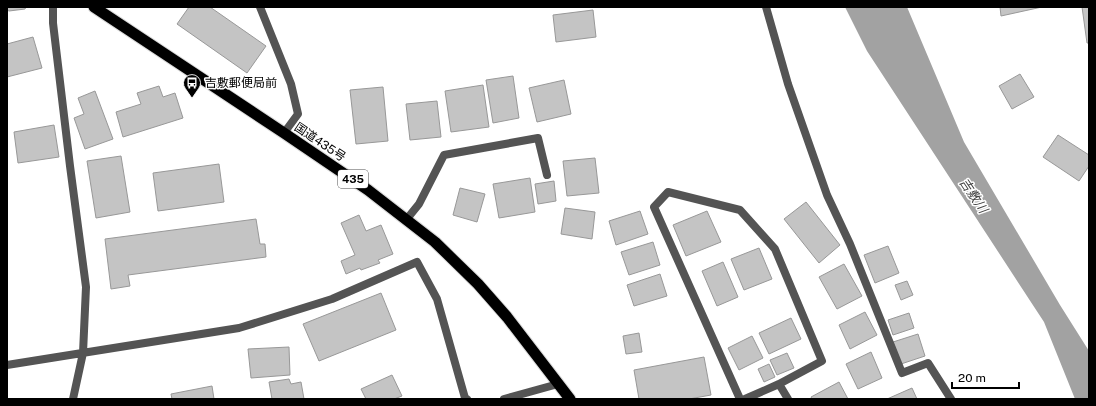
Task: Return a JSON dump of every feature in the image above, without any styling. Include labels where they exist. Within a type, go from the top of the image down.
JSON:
[{"type":"highway","name":"国道435号","points":[[94,7],[368,190],[434,242],[478,284],[507,317],[570,399]]},
{"type":"street","points":[[53,7],[53,23],[65,126],[86,287],[83,353],[73,399]]},
{"type":"street","points":[[260,7],[291,84],[298,114],[284,133]]},
{"type":"street","points":[[766,7],[788,84],[827,195],[850,244],[902,373],[928,362],[951,399]]},
{"type":"street","points":[[406,220],[419,204],[444,154],[538,138],[547,175]]},
{"type":"street","points":[[740,399],[654,207],[668,192],[740,210],[775,249],[822,361],[779,384],[745,399]]},
{"type":"street","points":[[7,365],[239,328],[332,299],[417,262],[437,299],[465,398],[467,399]]},
{"type":"street","points":[[504,399],[558,384]]},
{"type":"street","points":[[779,384],[788,399]]},
{"type":"water","name":"吉敷川","points":[[845,7],[907,7],[964,142],[1060,305],[1089,351],[1089,399],[1075,399],[1044,322],[867,51]]},
{"type":"building","points":[[7,7],[26,7],[25,9],[9,11],[7,10]]},
{"type":"building","points":[[189,7],[210,7],[266,46],[247,73],[177,24]]},
{"type":"building","points":[[1000,7],[1042,7],[1001,16]]},
{"type":"building","points":[[1082,7],[1089,7],[1089,43],[1087,43]]},
{"type":"building","points":[[593,10],[596,37],[556,42],[553,15]]},
{"type":"building","points":[[33,37],[42,68],[7,77],[7,44]]},
{"type":"building","points":[[1020,74],[1034,97],[1012,109],[999,86]]},
{"type":"building","points":[[513,76],[519,118],[493,123],[486,80]]},
{"type":"building","points":[[564,80],[571,114],[537,122],[529,88]]},
{"type":"building","points":[[483,85],[489,127],[451,132],[445,91]]},
{"type":"building","points":[[159,86],[163,97],[175,93],[183,118],[123,137],[116,112],[141,104],[137,93]]},
{"type":"building","points":[[383,87],[388,141],[356,144],[350,90]]},
{"type":"building","points":[[95,91],[113,139],[85,149],[74,118],[84,114],[78,98]]},
{"type":"building","points":[[437,101],[441,137],[410,140],[406,104]]},
{"type":"building","points":[[54,125],[59,157],[18,163],[14,132]]},
{"type":"building","points":[[1058,135],[1089,155],[1089,166],[1079,181],[1043,157]]},
{"type":"building","points":[[121,156],[130,212],[96,218],[87,161]]},
{"type":"building","points":[[595,158],[599,193],[567,196],[563,161]]},
{"type":"building","points":[[219,164],[224,202],[158,211],[153,173]]},
{"type":"building","points":[[530,178],[535,212],[499,218],[493,184]]},
{"type":"building","points":[[554,181],[556,201],[538,204],[535,184]]},
{"type":"building","points":[[460,188],[485,194],[477,222],[453,215]]},
{"type":"building","points":[[806,202],[840,245],[819,263],[784,219]]},
{"type":"building","points":[[565,208],[595,212],[592,239],[561,234]]},
{"type":"building","points":[[640,211],[648,234],[616,245],[609,221]]},
{"type":"building","points":[[707,211],[721,242],[686,256],[673,225]]},
{"type":"building","points":[[359,215],[366,231],[381,225],[393,254],[378,260],[380,263],[361,270],[360,268],[346,274],[341,261],[355,255],[341,223]]},
{"type":"building","points":[[256,219],[260,244],[265,244],[266,257],[128,275],[130,286],[111,289],[105,239]]},
{"type":"building","points":[[653,242],[660,265],[629,275],[621,252]]},
{"type":"building","points":[[888,246],[899,273],[875,283],[864,255]]},
{"type":"building","points":[[759,248],[772,279],[744,290],[731,259]]},
{"type":"building","points":[[723,262],[738,297],[717,306],[702,271]]},
{"type":"building","points":[[844,264],[862,296],[837,309],[819,277]]},
{"type":"building","points":[[660,274],[667,296],[634,306],[627,285]]},
{"type":"building","points":[[907,281],[913,295],[901,300],[895,285]]},
{"type":"building","points":[[381,293],[396,330],[319,361],[303,324]]},
{"type":"building","points":[[865,312],[877,335],[850,349],[839,325]]},
{"type":"building","points":[[909,313],[914,328],[893,335],[888,320]]},
{"type":"building","points":[[791,318],[801,339],[769,354],[759,333]]},
{"type":"building","points":[[639,333],[642,352],[626,354],[623,336]]},
{"type":"building","points":[[918,334],[925,356],[901,364],[893,342]]},
{"type":"building","points":[[752,336],[763,358],[739,370],[728,348]]},
{"type":"building","points":[[289,347],[290,375],[251,378],[248,349]]},
{"type":"building","points":[[871,352],[882,378],[858,389],[846,364]]},
{"type":"building","points":[[787,353],[794,368],[777,375],[770,360]]},
{"type":"building","points":[[704,357],[711,395],[689,399],[639,399],[634,370]]},
{"type":"building","points":[[769,364],[775,377],[764,382],[758,369]]},
{"type":"building","points":[[392,375],[402,396],[394,399],[366,399],[361,389]]},
{"type":"building","points":[[289,379],[291,384],[301,382],[304,399],[272,399],[269,382]]},
{"type":"building","points":[[839,382],[848,399],[812,399],[811,397]]},
{"type":"building","points":[[212,386],[214,399],[172,399],[171,394]]},
{"type":"building","points":[[912,388],[917,399],[887,399]]},
{"type":"place","name":"吉敷郵便局前","points":[[192,98]]}]
